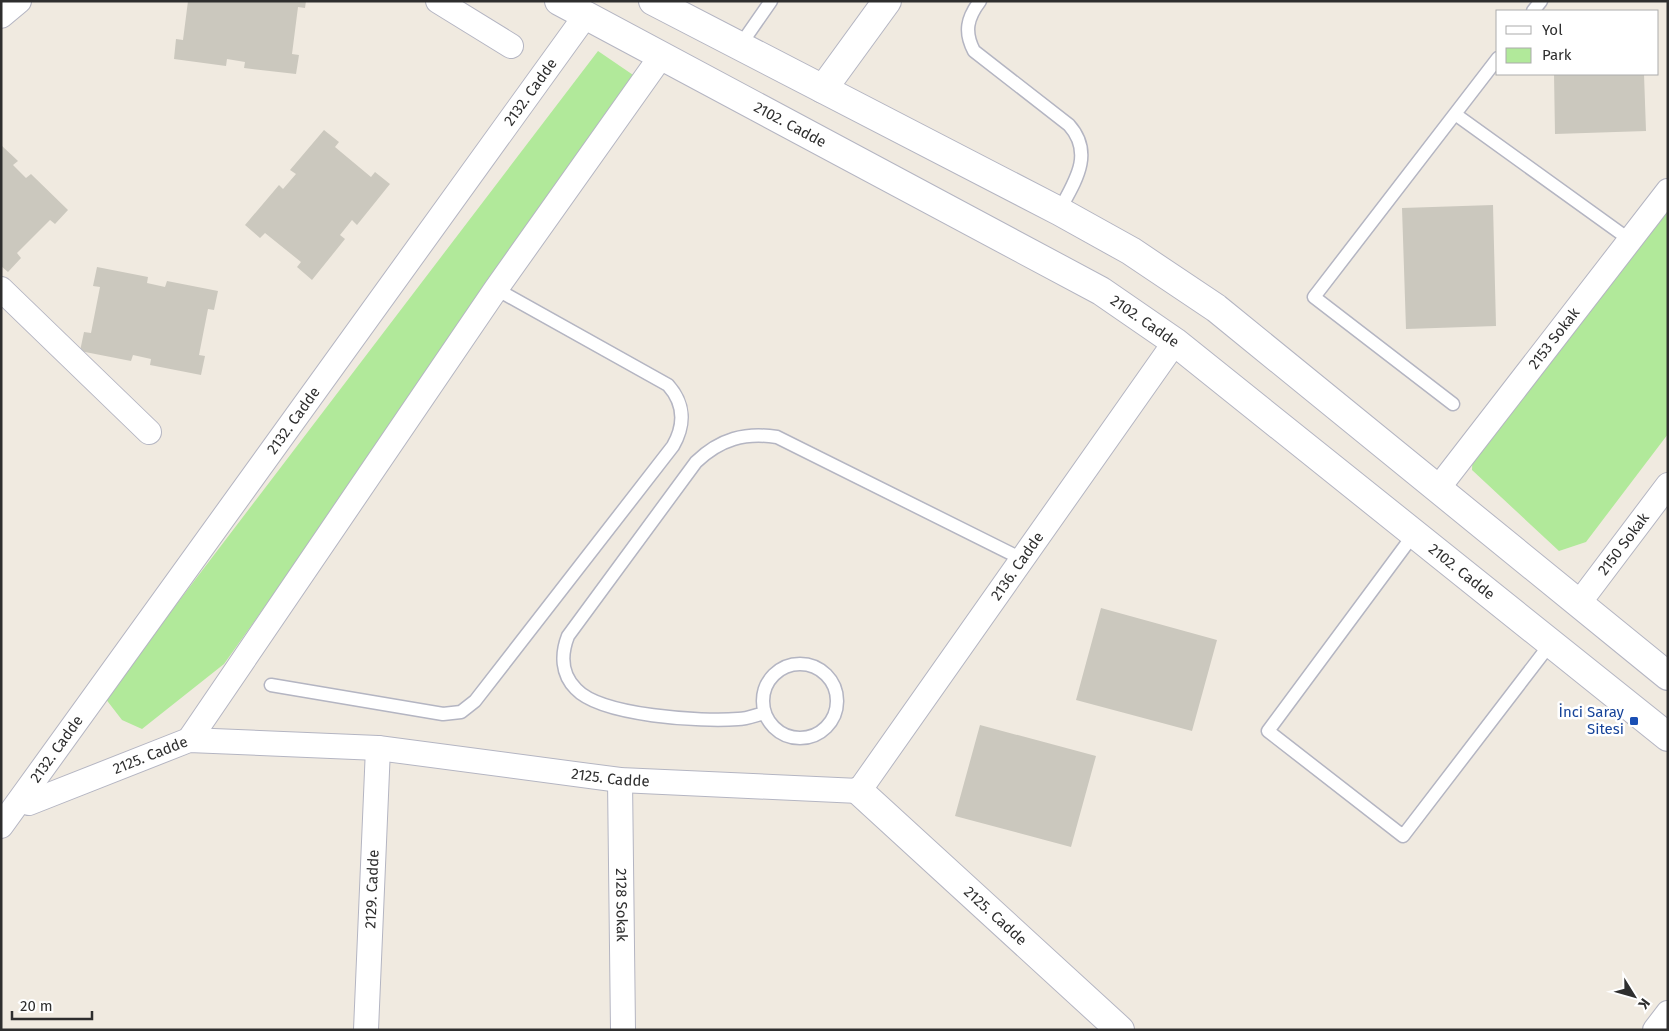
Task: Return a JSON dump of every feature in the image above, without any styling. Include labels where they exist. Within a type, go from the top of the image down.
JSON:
[{"type":"street","points":[[1,16],[19,1]]},
{"type":"street","points":[[438,1],[511,46]]},
{"type":"street","name":"2102. Cadde","points":[[559,1],[1101,291],[1175,342],[1668,737]]},
{"type":"street","points":[[653,1],[1059,211],[1131,251],[1216,308],[1668,676]]},
{"type":"street","points":[[823,89],[887,1]]},
{"type":"street","name":"2132. Cadde","points":[[1,826],[586,15]]},
{"type":"street","points":[[189,740],[496,289],[662,55]]},
{"type":"street","name":"2153 Sokak","points":[[1439,488],[1668,191]]},
{"type":"street","points":[[1,289],[149,432]]},
{"type":"street","name":"2136. Cadde","points":[[859,790],[1175,342]]},
{"type":"street","name":"2150 Sokak","points":[[1579,603],[1668,486]]},
{"type":"street","name":"2125. Cadde","points":[[21,800],[29,803],[189,740],[378,748],[620,780],[859,790],[1120,1030]]},
{"type":"street","name":"2129. Cadde","points":[[366,1030],[378,748]]},
{"type":"street","name":"2128 Sokak","points":[[620,780],[623,1030]]},
{"type":"street","points":[[1655,1030],[1668,1013]]},
{"type":"lane","points":[[739,47],[771,1]]},
{"type":"lane","points":[[980,1],[972,11],[967,29],[968,40],[974,51],[1069,125],[1079,140],[1082,150],[1080,170],[1059,211]]},
{"type":"lane","points":[[1453,404],[1314,297],[1496,61]]},
{"type":"lane","points":[[1455,114],[1630,240]]},
{"type":"lane","points":[[271,685],[443,714],[461,712],[474,701],[676,442],[681,428],[682,408],[668,385],[496,289]]},
{"type":"lane","points":[[764,713],[741,719],[719,720],[652,715],[606,706],[585,697],[575,689],[564,667],[564,646],[568,636],[696,462],[714,447],[735,437],[750,435],[778,437],[1022,559]]},
{"type":"lane","points":[[1414,534],[1268,731],[1403,836],[1551,643]]},
{"type":"lane","points":[[796,664],[812,666],[826,675],[835,689],[837,705],[831,721],[820,732],[804,738],[787,736],[773,728],[764,713],[763,697],[768,681],[780,670],[796,664]]},
{"type":"green space","points":[[598,51],[639,79],[224,664],[142,729],[122,720],[105,698]]},
{"type":"green space","points":[[1668,203],[1668,434],[1586,542],[1559,551],[1472,470],[1473,447]]},
{"type":"building","points":[[188,1],[306,1],[305,8],[298,7],[292,54],[299,55],[296,74],[244,68],[245,62],[227,59],[226,66],[174,59],[176,39],[183,40]]},
{"type":"building","points":[[1554,75],[1644,75],[1646,131],[1555,134]]},
{"type":"building","points":[[324,130],[339,142],[335,147],[371,177],[375,172],[390,184],[357,225],[352,220],[340,235],[345,239],[312,280],[297,267],[301,262],[265,233],[260,238],[245,225],[279,185],[283,189],[296,174],[290,170]]},
{"type":"building","points":[[1,145],[18,161],[13,165],[26,178],[31,174],[68,210],[55,224],[50,220],[17,253],[21,258],[8,272],[1,266]]},
{"type":"building","points":[[1493,205],[1496,326],[1406,329],[1402,208]]},
{"type":"building","points":[[97,267],[148,277],[147,283],[165,287],[167,281],[218,291],[214,310],[208,309],[199,355],[205,356],[201,375],[150,365],[151,359],[133,355],[131,361],[80,351],[84,332],[91,333],[100,287],[93,286]]},
{"type":"building","points":[[1101,608],[1217,640],[1192,731],[1076,700]]},
{"type":"building","points":[[980,725],[1096,756],[1071,847],[955,816]]},
{"type":"place","name":"İnci Saray Sitesi","points":[[1634,721]]}]
